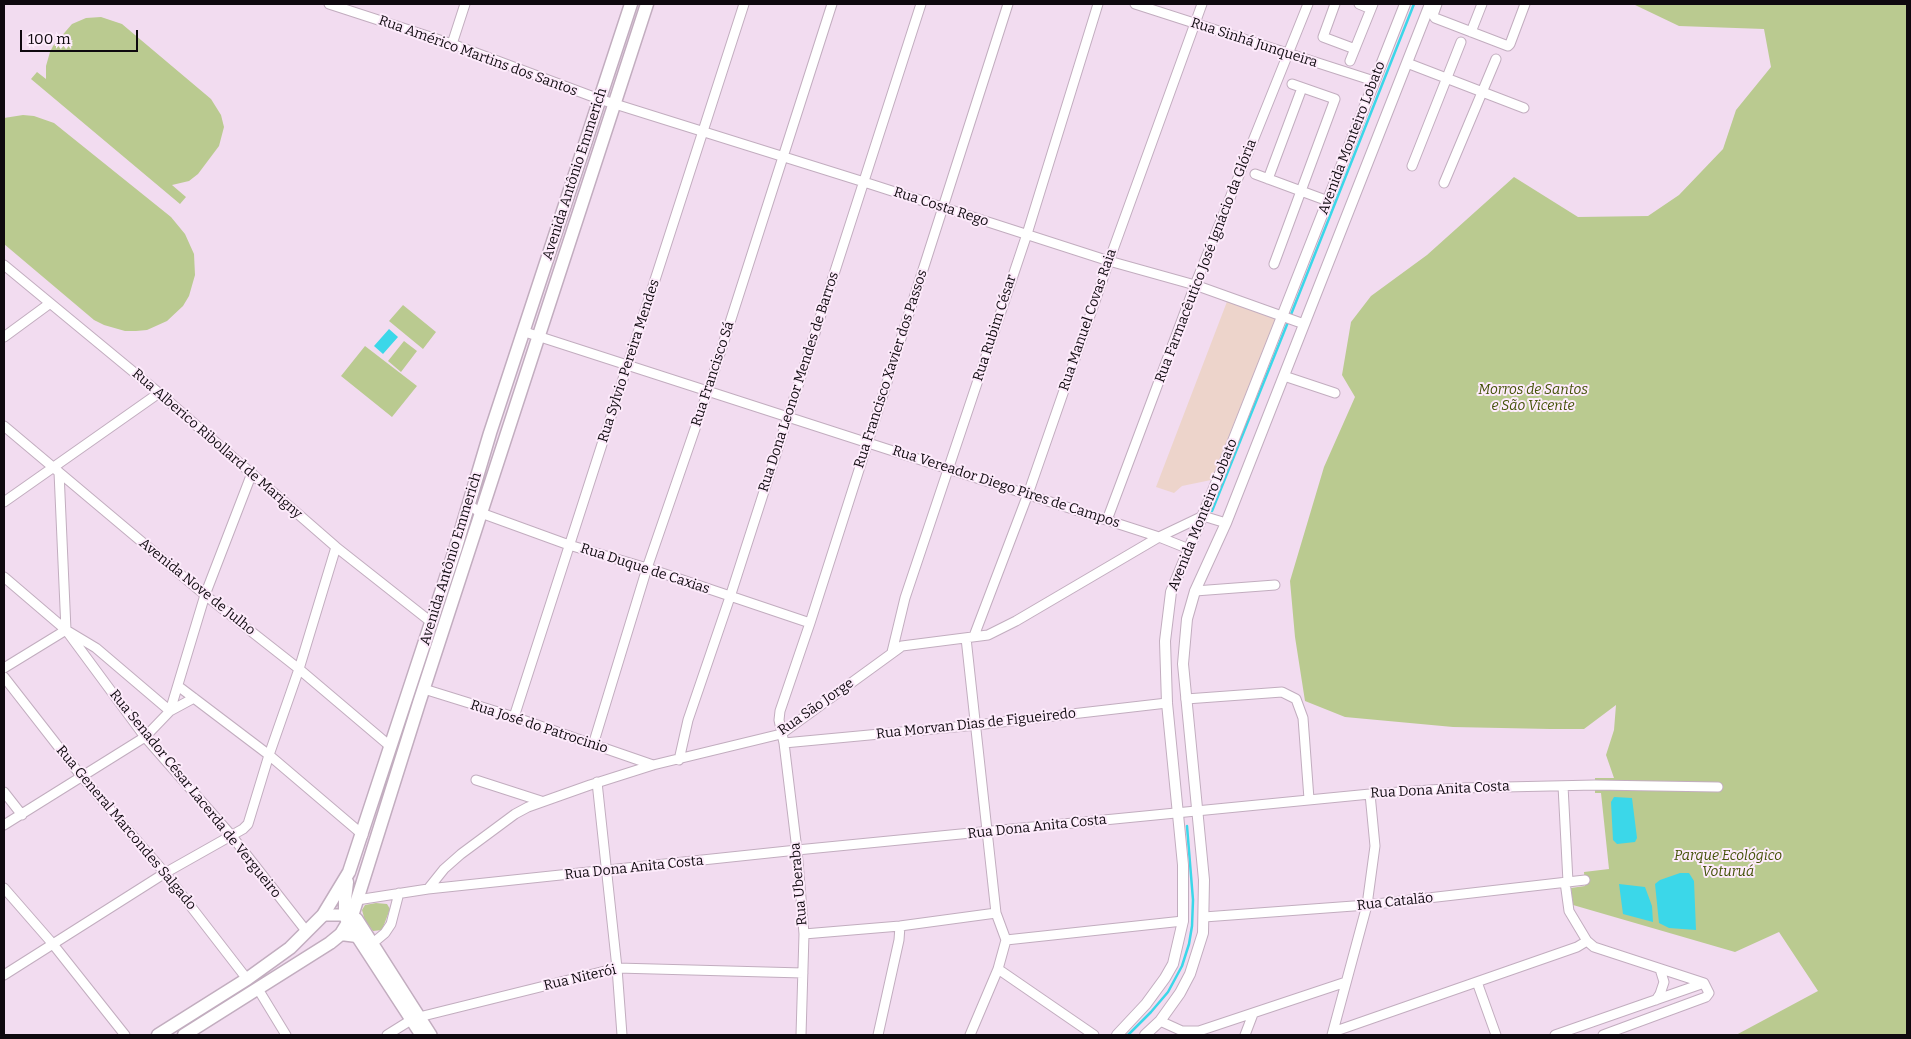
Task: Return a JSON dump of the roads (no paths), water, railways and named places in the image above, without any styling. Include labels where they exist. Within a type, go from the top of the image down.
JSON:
[{"type":"main road","name":"Avenida Antônio Emmerich","points":[[158,1035],[282,955],[323,915],[349,872],[432,622],[490,433],[525,332],[628,4]]},
{"type":"main road","name":"Avenida Antônio Emmerich","points":[[351,899],[424,689],[646,7]]},
{"type":"main road","points":[[490,433],[505,438]]},
{"type":"main road","points":[[184,1035],[320,949],[340,934],[348,918],[351,899],[349,872]]},
{"type":"main road","points":[[323,915],[348,918],[360,933],[415,1018],[431,1035]]},
{"type":"main road","points":[[340,934],[360,933],[372,943],[415,1018],[421,1035]]},
{"type":"street","name":"Rua Américo Martins dos Santos","points":[[329,4],[452,44],[599,99]]},
{"type":"street","points":[[452,44],[466,4]]},
{"type":"street","points":[[628,4],[646,7]]},
{"type":"street","name":"Rua Sylvio Pereira Mendes","points":[[514,717],[744,4]]},
{"type":"street","name":"Rua Francisco Sá","points":[[593,744],[647,568],[708,391],[832,4]]},
{"type":"street","name":"Rua Dona Leonor Mendes de Barros","points":[[679,760],[688,720],[730,597],[921,4]]},
{"type":"street","name":"Rua Francisco Xavier dos Passos","points":[[781,734],[778,720],[780,711],[810,623],[1008,4]]},
{"type":"street","name":"Rua Rubim César","points":[[892,652],[906,598],[1027,234],[1098,4]]},
{"type":"street","name":"Rua Sinhá Junqueira","points":[[1135,4],[1374,81]]},
{"type":"street","name":"Rua Manuel Covas Raia","points":[[970,637],[1028,494],[1108,261],[1202,4]]},
{"type":"street","name":"Rua Farmacêutico José Ignácio da Glória","points":[[1106,520],[1195,285],[1308,4]]},
{"type":"street","points":[[1335,4],[1323,37],[1355,49]]},
{"type":"street","points":[[1350,61],[1372,6],[1359,4]]},
{"type":"street","name":"Avenida Monteiro Lobato","points":[[1117,1035],[1146,1004],[1165,978],[1173,964],[1183,921],[1183,865],[1167,703],[1165,641],[1171,592],[1285,317],[1405,4]]},
{"type":"street","name":"Avenida Monteiro Lobato","points":[[1145,1035],[1160,1021],[1180,993],[1190,974],[1202,933],[1204,917],[1204,880],[1183,664],[1187,619],[1195,591],[1284,376],[1302,323],[1430,4]]},
{"type":"street","points":[[1437,4],[1433,15],[1435,18],[1508,46],[1525,4]]},
{"type":"street","points":[[1472,32],[1482,4]]},
{"type":"street","points":[[1412,166],[1461,42]]},
{"type":"street","points":[[1444,182],[1496,59]]},
{"type":"street","points":[[1407,63],[1524,108]]},
{"type":"street","points":[[1274,264],[1335,99],[1292,84]]},
{"type":"street","points":[[1268,179],[1302,88]]},
{"type":"street","name":"Rua Costa Rego","points":[[599,99],[1108,261],[1195,285],[1302,323]]},
{"type":"street","points":[[1255,174],[1328,201]]},
{"type":"street","name":"Rua Alberico Ribollard de Marigny","points":[[4,265],[159,393],[336,547],[432,622]]},
{"type":"street","points":[[4,337],[49,304]]},
{"type":"street","name":"Rua Vereador Diego Pires de Campos","points":[[525,332],[1160,537],[1189,549]]},
{"type":"street","points":[[1284,376],[1334,393]]},
{"type":"street","points":[[4,502],[56,469],[159,393]]},
{"type":"street","name":"Avenida Nove de Julho","points":[[4,426],[206,596],[299,669],[391,747]]},
{"type":"street","points":[[56,469],[66,630]]},
{"type":"street","points":[[170,711],[206,596],[252,473]]},
{"type":"street","name":"Rua Duque de Caxias","points":[[469,505],[481,513],[569,545],[647,568],[810,623]]},
{"type":"street","points":[[1204,516],[1224,522]]},
{"type":"street","name":"Rua São Jorge","points":[[428,889],[444,869],[461,854],[515,814],[541,801],[653,765],[781,734],[902,646],[988,635],[1016,621],[1160,537],[1204,516]]},
{"type":"street","points":[[4,975],[165,873],[243,829],[248,824],[269,755],[299,669],[336,547]]},
{"type":"street","points":[[4,577],[66,630],[96,648],[170,711]]},
{"type":"street","points":[[1195,591],[1275,585]]},
{"type":"street","points":[[4,668],[66,630]]},
{"type":"street","name":"Rua Senador César Lacerda de Vergueiro","points":[[66,630],[145,737],[231,835],[307,932]]},
{"type":"street","points":[[970,637],[976,726],[996,913],[1006,940],[998,969],[970,1035]]},
{"type":"street","name":"Rua General Marcondes Salgado","points":[[4,676],[82,777],[165,873],[247,979]]},
{"type":"street","points":[[178,686],[269,755],[362,835]]},
{"type":"street","name":"Rua José do Patrocinio","points":[[424,689],[514,717],[653,765]]},
{"type":"street","points":[[1186,699],[1282,692],[1296,699],[1303,718],[1309,799]]},
{"type":"street","points":[[4,825],[145,737],[170,711],[194,698]]},
{"type":"street","name":"Rua Morvan Dias de Figueiredo","points":[[784,743],[976,726],[1167,703]]},
{"type":"street","name":"Rua Uberaba","points":[[781,734],[784,743],[797,850],[804,934],[800,1035]]},
{"type":"street","points":[[476,780],[541,801]]},
{"type":"street","points":[[597,782],[617,968],[622,1035]]},
{"type":"street","name":"Rua Dona Anita Costa","points":[[351,899],[428,889],[797,850],[1370,794],[1460,788],[1562,786],[1654,785],[1718,788]]},
{"type":"street","points":[[1562,786],[1569,911],[1587,941],[1594,948],[1704,983],[1709,993],[1706,997],[1603,1035]]},
{"type":"street","points":[[4,792],[22,814]]},
{"type":"street","points":[[1332,1034],[1367,905],[1375,846],[1370,794]]},
{"type":"street","name":"Rua Catalão","points":[[1204,917],[1367,905],[1585,880]]},
{"type":"street","points":[[4,888],[52,943],[125,1035]]},
{"type":"street","points":[[372,943],[385,933],[391,924],[399,893]]},
{"type":"street","points":[[804,934],[900,926],[996,913]]},
{"type":"street","points":[[1006,940],[1183,921]]},
{"type":"street","points":[[878,1035],[899,940],[900,926]]},
{"type":"street","points":[[1332,1034],[1577,947],[1587,941]]},
{"type":"street","name":"Rua Niterói","points":[[387,1035],[415,1018],[617,968],[803,973]]},
{"type":"street","points":[[998,969],[1094,1035]]},
{"type":"street","points":[[1656,1000],[1664,982],[1660,969]]},
{"type":"street","points":[[1160,1021],[1182,1031],[1199,1031],[1346,982]]},
{"type":"street","points":[[1477,982],[1496,1035]]},
{"type":"street","points":[[1556,1035],[1704,983]]},
{"type":"street","points":[[258,989],[286,1035]]},
{"type":"street","points":[[1245,1035],[1252,1014]]},
{"type":"water","points":[[389,329],[398,337],[383,354],[374,346]]},
{"type":"water","points":[[1614,797],[1632,798],[1637,838],[1635,842],[1617,844],[1613,840],[1611,802]]},
{"type":"water","points":[[1680,873],[1689,873],[1694,881],[1696,930],[1669,928],[1659,923],[1655,884],[1660,880]]},
{"type":"water","points":[[1619,884],[1645,887],[1652,906],[1653,922],[1623,914]]},
{"type":"waterway","points":[[1290,317],[1414,4]]},
{"type":"waterway","points":[[1212,511],[1288,322]]},
{"type":"waterway","points":[[1128,1035],[1168,992],[1182,966],[1189,944],[1193,900],[1187,826]]},
{"type":"park label","name":"Morros de Santos e São Vicente","points":[[1533,398]]},
{"type":"park label","name":"Parque Ecológico Voturuá","points":[[1728,864]]}]
